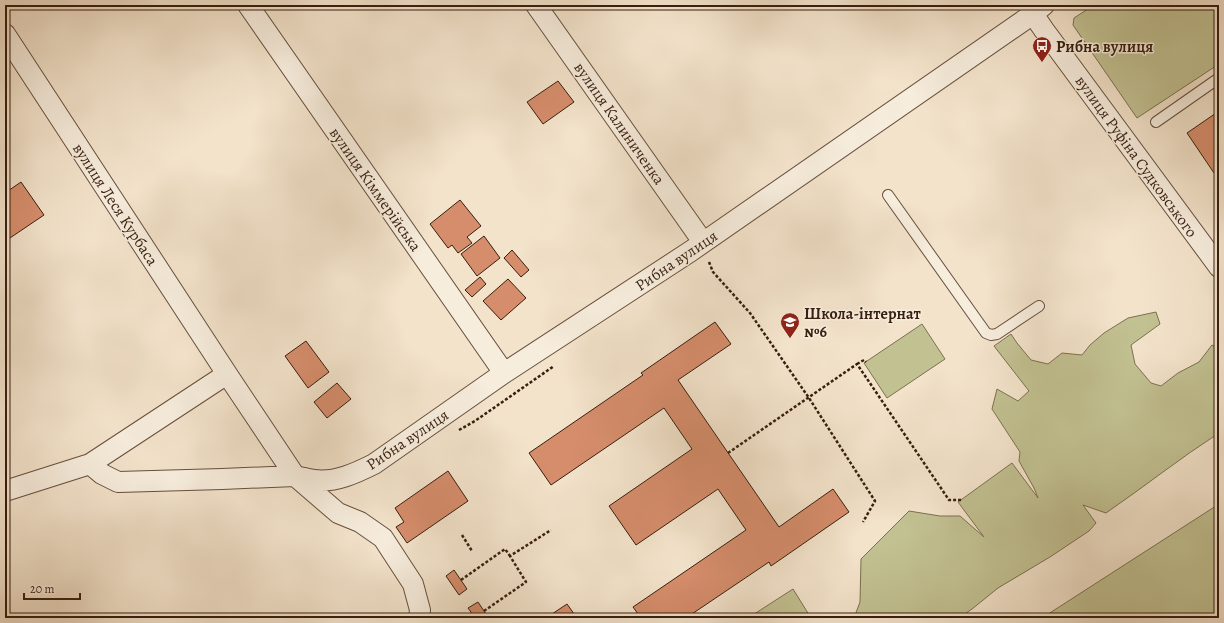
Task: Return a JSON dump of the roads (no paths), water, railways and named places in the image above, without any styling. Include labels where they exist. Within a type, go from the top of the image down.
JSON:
[{"type":"street","name":"вулиця Кіммерійська","points":[[248,5],[504,373]]},
{"type":"street","name":"вулиця Калиниченка","points":[[536,5],[703,242]]},
{"type":"street","name":"Рибна вулиця","points":[[90,464],[102,474],[118,482],[295,476],[315,480],[334,479],[355,473],[374,464],[504,373],[691,251],[1035,8]]},
{"type":"street","name":"вулиця Руфіна Судковського","points":[[1035,8],[1219,267]]},
{"type":"street","name":"вулиця Леся Курбаса","points":[[5,34],[227,374]]},
{"type":"street","points":[[5,491],[90,464],[227,374],[295,476],[338,513],[360,522],[383,538],[413,584],[421,615]]},
{"type":"lane","points":[[1156,122],[1219,78]]},
{"type":"lane","points":[[888,195],[986,333],[991,335],[997,334],[1039,306]]},
{"type":"place","name":"Рибна вулиця","points":[[1042,63]]},
{"type":"place","name":"Школа-інтернат №6","points":[[790,339]]}]
